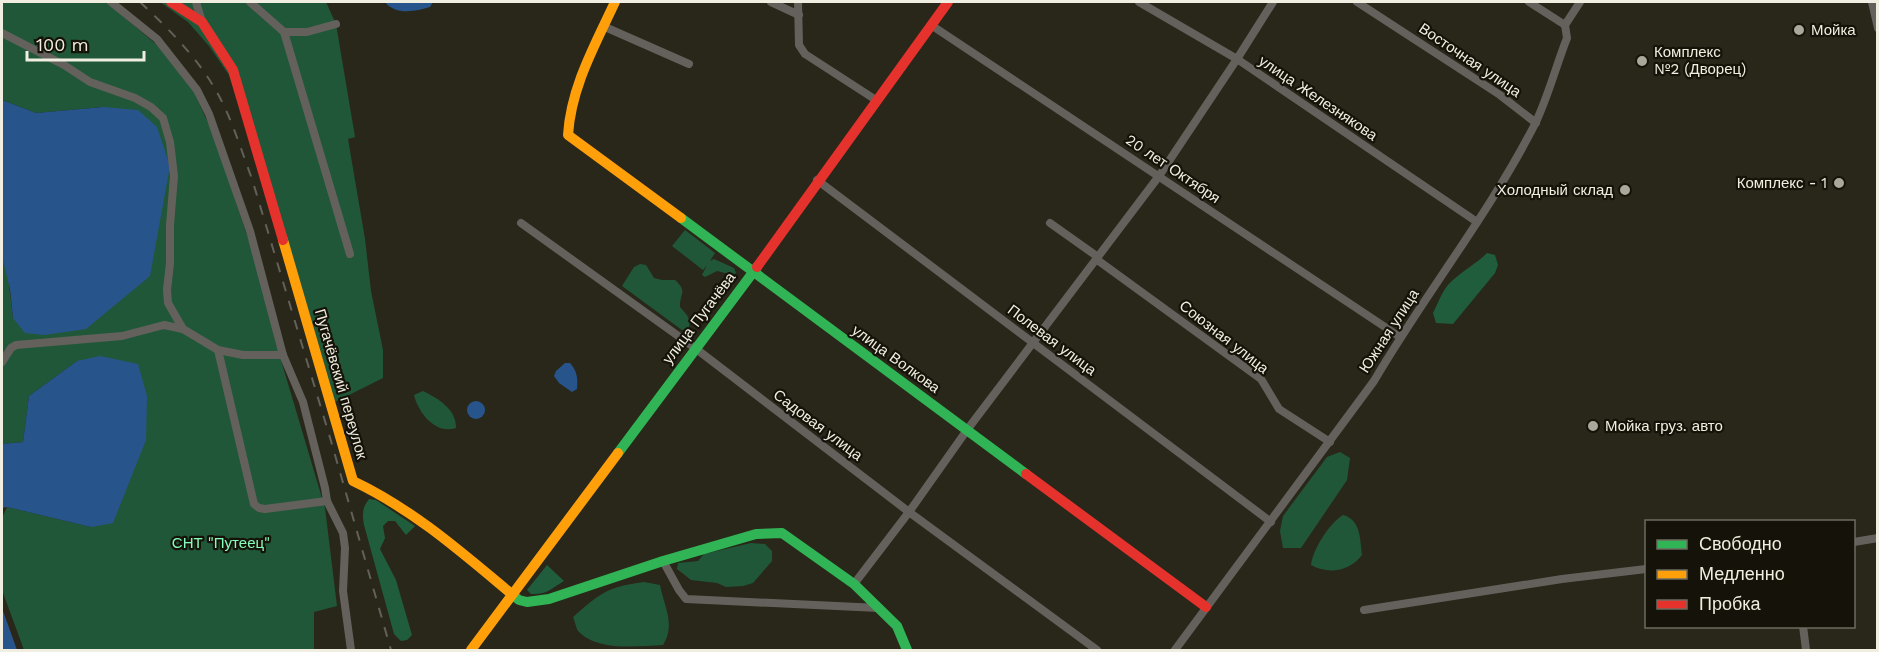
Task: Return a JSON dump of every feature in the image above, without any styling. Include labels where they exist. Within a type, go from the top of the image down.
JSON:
[{"type":"street","points":[[111,2],[157,39],[197,90],[209,114],[250,231],[283,355],[303,402],[326,488],[327,501],[343,533],[345,548],[343,591],[351,651]]},
{"type":"street","name":"Пугачёвский переулок","points":[[171,2],[202,22],[234,70],[353,481],[368,487],[427,524],[513,595]]},
{"type":"street","points":[[196,2],[202,22]]},
{"type":"street","points":[[250,2],[284,32],[350,254]]},
{"type":"street","points":[[615,2],[605,27],[689,64]]},
{"type":"street","points":[[771,2],[799,15]]},
{"type":"street","points":[[798,2],[800,45],[806,54],[876,100]]},
{"type":"street","name":"улица Пугачёва","points":[[471,651],[753,272],[948,2]]},
{"type":"street","name":"улица Железнякова","points":[[1139,2],[1237,59],[1477,222]]},
{"type":"street","points":[[854,584],[1159,176],[1273,2]]},
{"type":"street","name":"Восточная улица","points":[[1357,2],[1500,95],[1536,123]]},
{"type":"street","points":[[1529,2],[1566,25]]},
{"type":"street","name":"Южная улица","points":[[1175,651],[1374,381],[1400,337],[1477,222],[1536,123],[1567,38],[1566,25],[1580,2]]},
{"type":"street","points":[[1872,2],[1878,28]]},
{"type":"street","points":[[284,32],[307,32],[336,24]]},
{"type":"street","name":"20 лет Октября","points":[[931,25],[1400,337]]},
{"type":"street","name":"улица Волкова","points":[[605,27],[574,98],[568,135],[1206,607]]},
{"type":"street","points":[[2,33],[64,65],[90,82],[135,98],[151,107],[162,118],[171,142],[174,176],[170,262],[166,290],[168,303],[183,329]]},
{"type":"street","name":"Полевая улица","points":[[818,180],[1270,522]]},
{"type":"street","name":"Садовая улица","points":[[521,223],[695,348],[909,512],[1097,651]]},
{"type":"street","name":"Союзная улица","points":[[1050,223],[1261,379],[1279,409],[1330,442]]},
{"type":"street","points":[[2,362],[11,348],[16,345],[122,336],[164,325],[183,329],[218,350],[243,356],[283,355]]},
{"type":"street","points":[[218,350],[254,504],[265,509],[327,501]]},
{"type":"street","points":[[513,595],[527,602],[549,598],[756,534],[782,533],[854,584],[897,626],[907,651]]},
{"type":"street","points":[[1855,542],[1878,538]]},
{"type":"street","points":[[663,561],[686,599],[879,608]]},
{"type":"street","points":[[1364,610],[1645,568]]},
{"type":"street","points":[[1803,628],[1806,651]]},
{"type":"green space","name":"СНТ \"Путеец\"","points":[[2,2],[106,2],[157,45],[194,92],[213,134],[259,271],[275,340],[325,508],[337,606],[314,612],[314,650],[24,650],[2,590],[2,518],[7,507],[91,527],[77,361],[29,396],[23,442],[2,444],[2,225],[13,318],[103,107],[36,113],[2,100]]},
{"type":"green space","points":[[160,2],[326,2],[336,24],[355,137],[348,139],[365,239],[371,291],[383,350],[383,378],[327,406],[229,75],[209,46],[188,22]]},
{"type":"green space","points":[[685,230],[715,253],[710,261],[714,259],[734,268],[736,273],[733,275],[717,271],[705,277],[702,275],[707,265],[703,270],[672,246]]},
{"type":"green space","points":[[1487,253],[1495,255],[1498,265],[1495,273],[1453,324],[1436,323],[1433,313],[1446,287]]},
{"type":"green space","points":[[640,264],[646,265],[654,278],[675,280],[679,284],[682,290],[680,307],[689,319],[688,329],[682,330],[622,286],[634,267]]},
{"type":"green space","points":[[423,391],[450,410],[456,428],[441,428],[424,415],[414,395]]},
{"type":"green space","points":[[1340,452],[1350,458],[1347,480],[1301,548],[1283,548],[1280,531],[1283,516],[1327,457]]},
{"type":"green space","points":[[369,499],[376,500],[415,526],[406,535],[395,521],[388,521],[383,526],[385,538],[380,549],[396,580],[412,635],[407,640],[401,641],[394,634],[364,525],[363,511]]},
{"type":"green space","points":[[1343,515],[1349,517],[1356,526],[1362,555],[1352,565],[1339,570],[1325,570],[1311,565],[1322,537]]},
{"type":"green space","points":[[751,543],[765,544],[772,551],[772,561],[753,583],[726,587],[717,583],[691,580],[677,569],[678,563],[698,561],[704,554]]},
{"type":"green space","points":[[547,565],[564,581],[545,592],[531,594],[527,590]]},
{"type":"green space","points":[[644,582],[660,585],[669,623],[667,638],[663,645],[630,647],[607,645],[586,638],[578,631],[573,617],[598,597],[621,586]]},
{"type":"water","points":[[385,2],[433,2],[430,7],[419,10],[400,11]]},
{"type":"water","points":[[2,100],[36,113],[103,107],[138,110],[157,127],[170,166],[150,276],[86,329],[44,335],[25,333],[13,318],[10,289],[2,256]]},
{"type":"water","points":[[100,356],[138,364],[147,396],[146,440],[113,523],[91,527],[7,507],[2,508],[2,444],[23,442],[29,396],[77,361]]},
{"type":"water","points":[[565,363],[570,363],[576,375],[577,389],[572,392],[559,383],[554,376]]},
{"type":"water","points":[[476,401],[482,404],[485,410],[482,416],[476,419],[470,416],[467,410],[470,404]]},
{"type":"water","points":[[2,608],[17,650],[2,650]]},
{"type":"railway","points":[[140,2],[176,37],[198,63],[216,91],[235,133],[252,179],[391,650]]},
{"type":"traffic: fast","points":[[681,218],[1026,474]]},
{"type":"traffic: fast","points":[[618,453],[757,267]]},
{"type":"traffic: fast","points":[[508,591],[519,600],[527,602],[549,599],[663,561],[756,534],[782,533],[854,584],[897,626],[907,650]]},
{"type":"traffic: slow","points":[[615,2],[579,83],[568,135],[681,218]]},
{"type":"traffic: slow","points":[[283,240],[353,481],[415,517],[508,591]]},
{"type":"traffic: slow","points":[[471,650],[618,453]]},
{"type":"traffic: jam","points":[[171,2],[202,22],[233,70],[283,240]]},
{"type":"traffic: jam","points":[[757,267],[948,2]]},
{"type":"traffic: jam","points":[[1026,474],[1206,607]]},
{"type":"place","name":"Мойка","points":[[1799,30]]},
{"type":"place","name":"Комплекс №2 (Дворец)","points":[[1642,61]]},
{"type":"place","name":"Комплекс - 1","points":[[1839,183]]},
{"type":"place","name":"Холодный склад","points":[[1625,190]]},
{"type":"place","name":"Мойка груз. авто","points":[[1593,426]]}]
